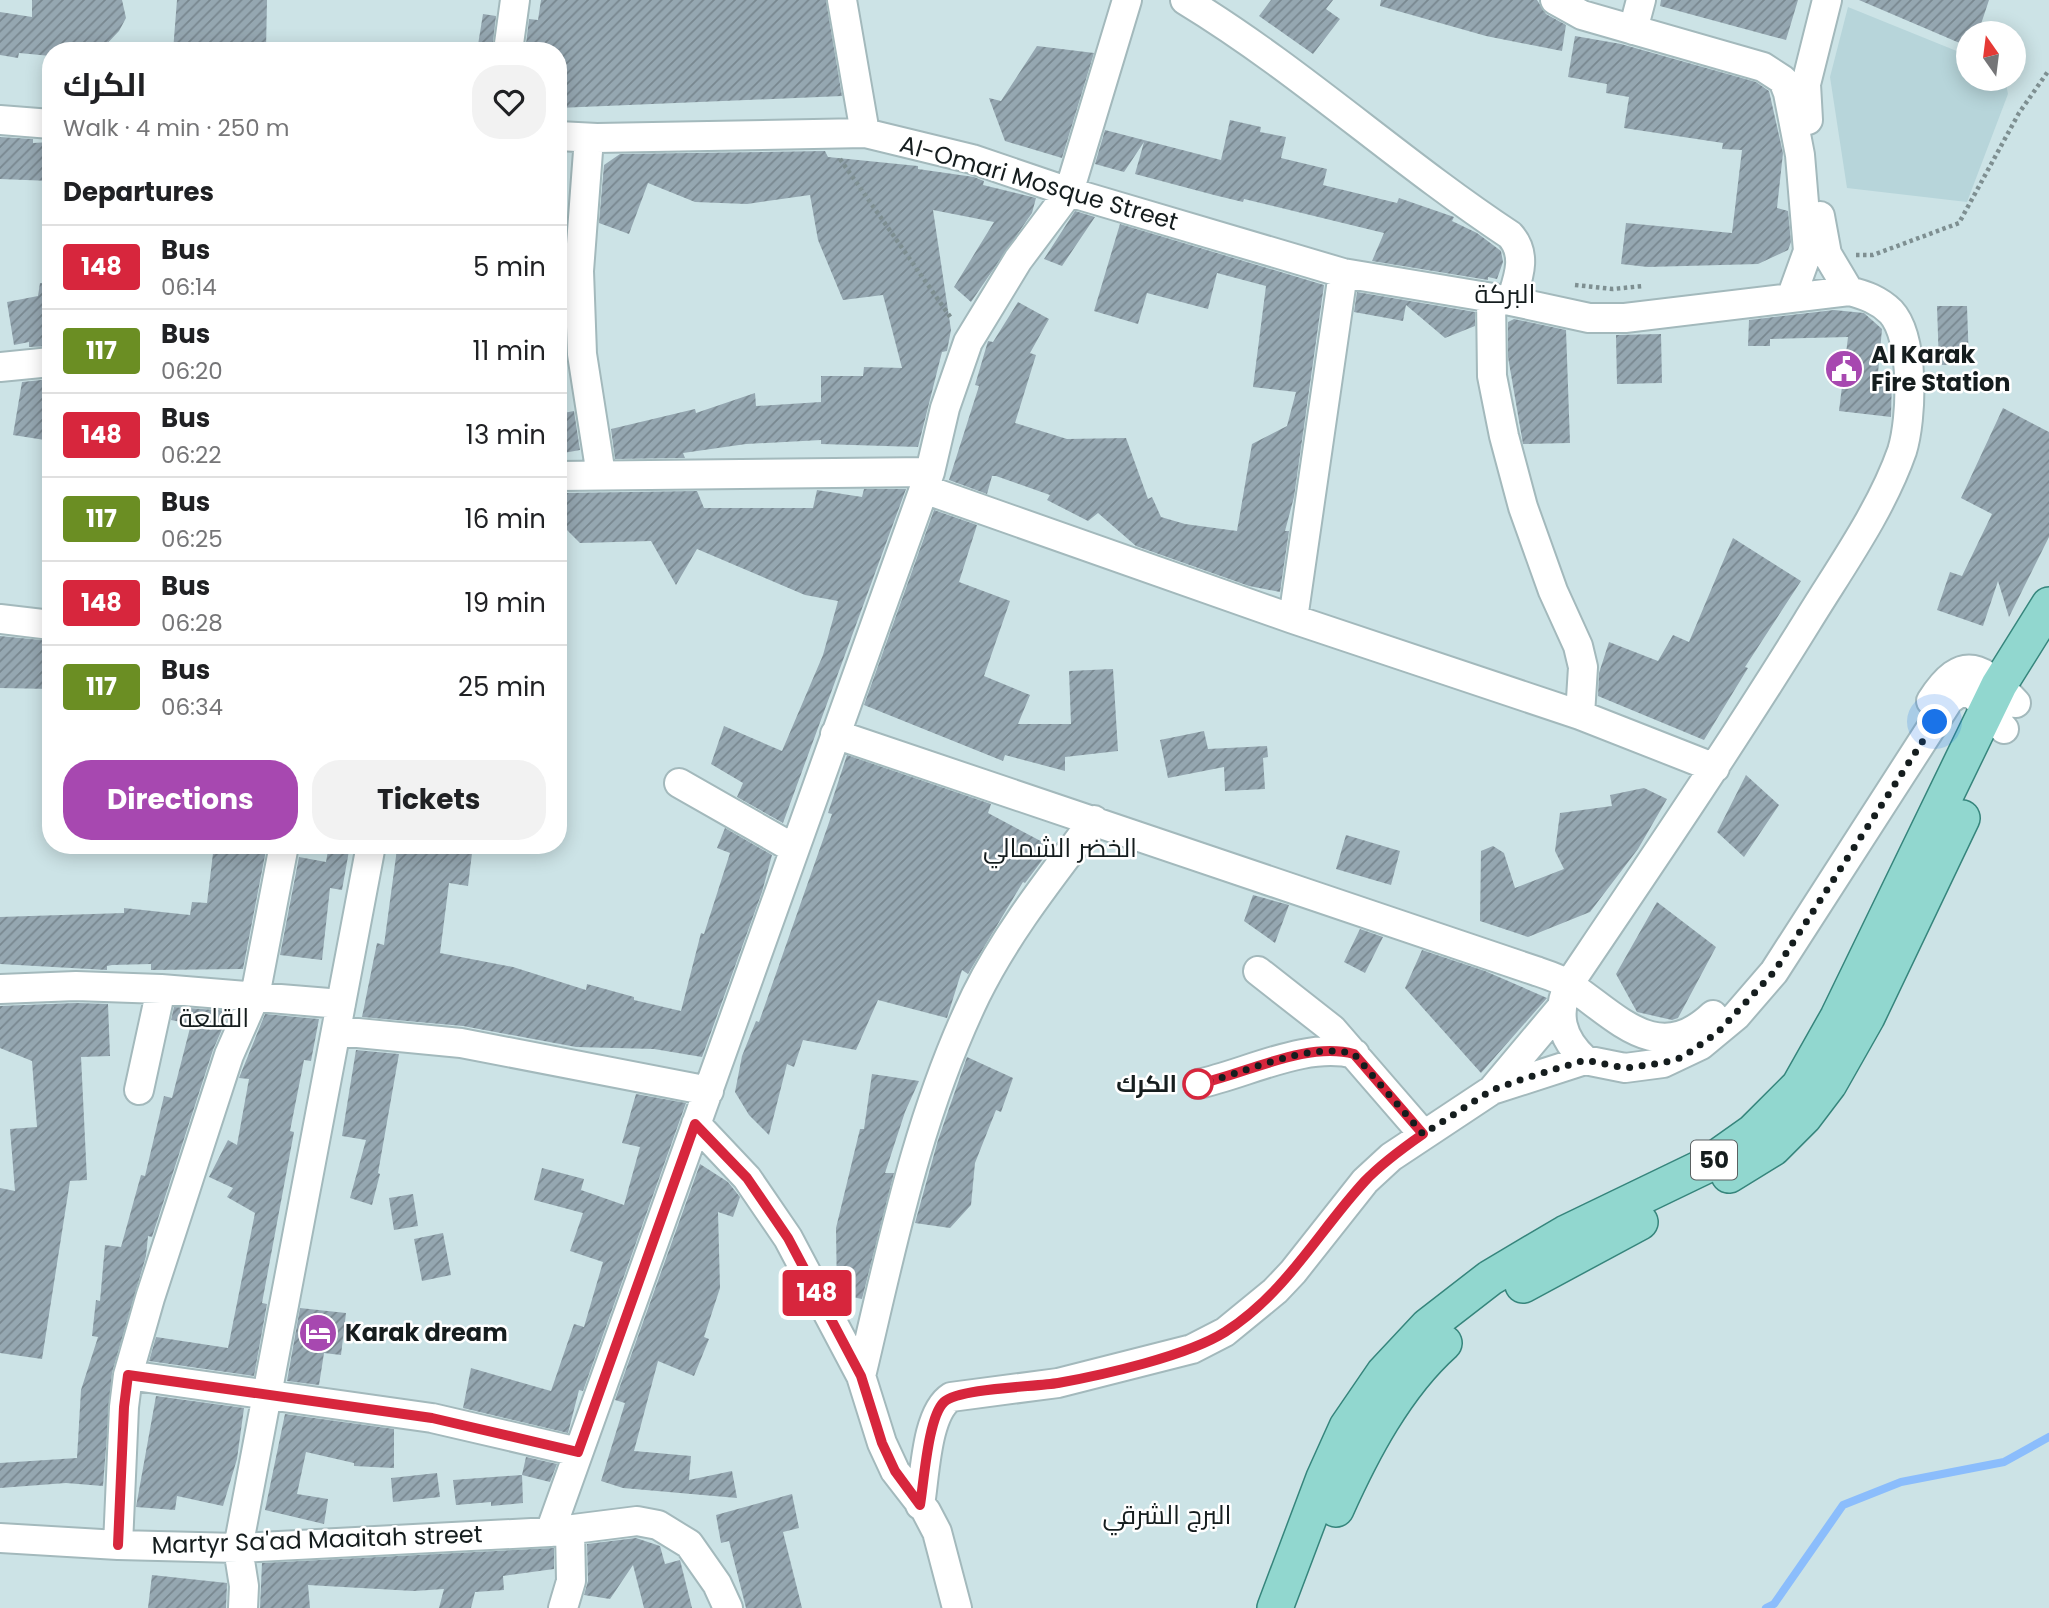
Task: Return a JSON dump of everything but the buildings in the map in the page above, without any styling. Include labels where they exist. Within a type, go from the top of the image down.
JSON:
[{"type":"main road","name":"50","points":[[1301,1608],[1323,1538],[1354,1469],[1393,1406],[1428,1358],[1489,1304],[1708,1188],[1773,1148],[1804,1117],[1829,1084],[1867,1017],[2002,706],[2049,605]]},
{"type":"main road","name":"50","points":[[1275,1608],[1324,1478],[1347,1427],[1384,1373],[1428,1326],[1490,1278],[1566,1233],[1705,1166],[1753,1132],[1799,1086],[2002,706],[2032,674],[2049,614]]},
{"type":"street","points":[[509,42],[515,0]]},
{"type":"street","points":[[842,0],[865,133]]},
{"type":"street","points":[[563,1608],[571,1581],[560,1531],[578,1452],[927,481],[945,408],[968,342],[1018,260],[1069,192],[1126,0]]},
{"type":"street","points":[[1185,0],[1255,44],[1424,176],[1519,244],[1521,254],[1501,300],[1492,376],[1504,436],[1532,531],[1553,591],[1578,646],[1583,667],[1580,715]]},
{"type":"street","points":[[1555,0],[1582,15],[1763,67],[1794,82]]},
{"type":"street","points":[[1633,30],[1642,0]]},
{"type":"street","points":[[1791,298],[1806,259],[1808,220],[1793,109],[1794,82],[1827,0]]},
{"type":"street","points":[[1492,1090],[1565,996],[1715,768],[1853,547],[1892,476],[1903,449],[1910,389],[1900,332],[1893,314],[1880,303],[1849,291],[1825,246],[1794,82]]},
{"type":"street","points":[[0,120],[42,123]]},
{"type":"street","name":"AI-Omari Mosque Street","points":[[567,137],[865,133],[972,159],[1069,192],[1343,273],[1589,318],[1625,318],[1849,291]]},
{"type":"street","points":[[589,138],[579,271],[581,340],[601,475]]},
{"type":"street","points":[[1293,619],[1343,273]]},
{"type":"street","points":[[0,367],[42,363]]},
{"type":"street","points":[[567,476],[927,481],[1293,619],[1580,715],[1715,768]]},
{"type":"street","points":[[0,619],[42,624]]},
{"type":"street","points":[[835,734],[1094,820],[1565,996],[1640,1034],[1658,1038],[1676,1037],[1708,1019],[1762,961],[1942,683],[1950,676],[1970,669],[1991,676],[2002,706]]},
{"type":"street","points":[[920,1505],[934,1418],[944,1402],[968,1393],[1058,1382],[1192,1349],[1225,1332],[1293,1272],[1365,1181],[1423,1134],[1492,1090],[1585,1060],[1625,1068],[1644,1066],[1683,1057],[1701,1045],[1736,1016],[1767,980],[1949,699],[1967,692],[2002,706]]},
{"type":"street","points":[[679,783],[793,848]]},
{"type":"street","points":[[861,1376],[926,1114],[976,995],[1015,929],[1094,820]]},
{"type":"street","points":[[118,1545],[124,1407],[128,1375],[150,1298],[229,1055],[255,996],[282,854]]},
{"type":"street","points":[[243,1608],[244,1586],[238,1548],[300,1207],[369,854]]},
{"type":"street","points":[[1258,971],[1317,1015],[1423,1134]]},
{"type":"street","points":[[0,989],[76,986],[255,996],[339,1018],[709,1091]]},
{"type":"street","points":[[139,1090],[161,989]]},
{"type":"street","points":[[1565,996],[1564,1033],[1572,1048],[1585,1060]]},
{"type":"street","points":[[1644,1066],[1658,1038]]},
{"type":"street","points":[[1198,1084],[1311,1052],[1340,1050],[1354,1054]]},
{"type":"street","points":[[695,1124],[761,1196],[788,1238],[861,1376],[882,1443],[900,1479],[929,1515],[940,1541],[957,1608]]},
{"type":"street","points":[[128,1375],[432,1418],[578,1452]]},
{"type":"street","name":"Martyr Sa'ad Maaitah street","points":[[0,1538],[238,1548],[560,1531],[637,1521],[673,1532],[701,1559],[727,1608]]},
{"type":"path","points":[[822,132],[968,342]]},
{"type":"shaded area","points":[[1848,7],[1956,51],[1956,91],[2007,91],[1967,202],[1847,188],[1830,77]]},
{"type":"waterway","points":[[1766,1608],[1774,1604],[1843,1505],[1901,1482],[2004,1462],[2049,1437]]},
{"type":"bus line","name":"148","points":[[118,1545],[124,1407],[128,1375],[432,1418],[578,1452],[695,1124],[747,1178],[788,1238],[861,1376],[882,1443],[895,1471],[920,1505],[934,1418],[944,1402],[951,1397],[968,1393],[1058,1382],[1139,1363],[1192,1349],[1225,1332],[1254,1310],[1293,1272],[1365,1181],[1391,1157],[1423,1134],[1354,1054],[1340,1050],[1311,1052],[1198,1084]]},
{"type":"place","name":"Al Karak Fire Station","points":[[1844,369]]},
{"type":"place","name":"الكرك","points":[[1198,1084]]},
{"type":"place","name":"Karak dream","points":[[318,1333]]},
{"type":"district","name":"البركة","points":[[1505,294]]},
{"type":"district","name":"الخضر الشمالي","points":[[1060,848]]},
{"type":"district","name":"القلعة","points":[[214,1018]]},
{"type":"district","name":"البرج الشرقي","points":[[1167,1515]]},
{"type":"route","points":[[1198,1084],[1311,1052],[1340,1050],[1354,1054],[1423,1134],[1492,1090],[1548,1070],[1585,1060],[1625,1068],[1663,1063],[1683,1057],[1736,1016],[1774,972],[1935,722]]}]
